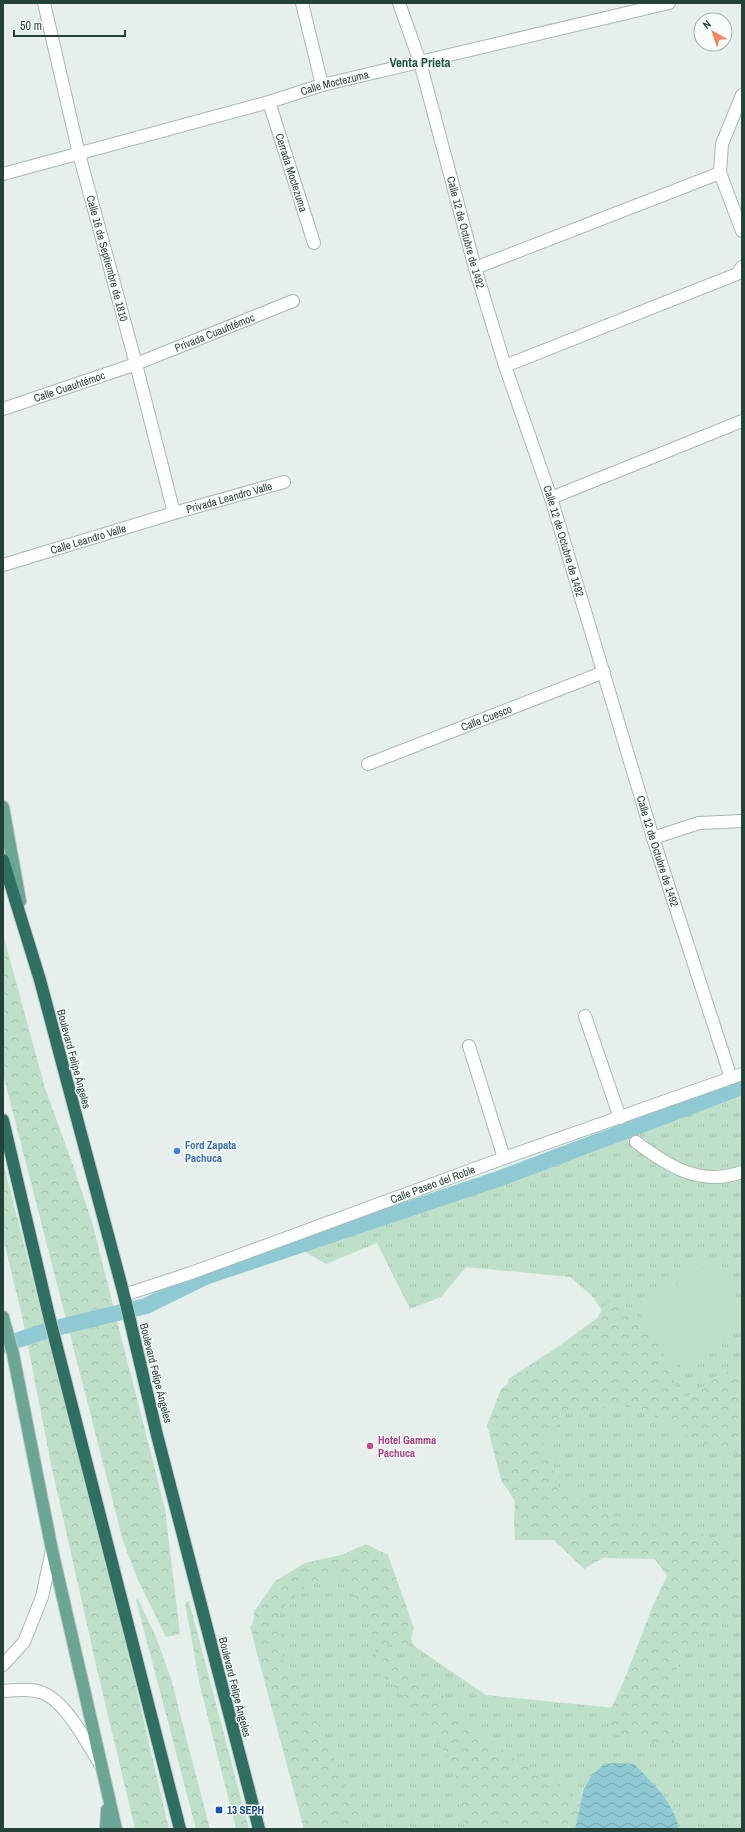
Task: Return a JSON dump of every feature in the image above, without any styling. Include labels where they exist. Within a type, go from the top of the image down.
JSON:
[{"type":"highway","name":"Boulevard Felipe Ángeles","points":[[3,860],[24,924],[40,980],[125,1300],[157,1435],[259,1829]]},
{"type":"highway","points":[[3,1120],[56,1345],[180,1829]]},
{"type":"main road","name":"Boulevard Felipe Ángeles","points":[[3,807],[24,924]]},
{"type":"main road","points":[[4,1319],[13,1354],[52,1550],[116,1829]]},
{"type":"main road","points":[[106,1829],[108,1793]]},
{"type":"street","name":"Calle 16 de Septiembre de 1810","points":[[44,3],[79,154],[136,364],[174,513]]},
{"type":"street","points":[[302,3],[322,85]]},
{"type":"street","name":"Calle 12 de Octubre de 1492","points":[[399,3],[420,62],[475,268],[505,366],[551,498],[653,838],[736,1076]]},
{"type":"street","name":"Calle Moctezuma","points":[[3,174],[269,102],[322,85],[669,3]]},
{"type":"street","points":[[742,95],[722,144],[720,173],[742,231]]},
{"type":"street","name":"Cerrada Moctezuma","points":[[269,102],[314,243]]},
{"type":"street","points":[[475,268],[720,173]]},
{"type":"street","points":[[505,366],[737,274],[742,267]]},
{"type":"street","name":"Privada Cuauhtémoc","points":[[136,364],[293,301]]},
{"type":"street","name":"Calle Cuauhtémoc","points":[[3,409],[136,364]]},
{"type":"street","points":[[551,498],[742,421]]},
{"type":"street","name":"Privada Leandro Valle","points":[[174,513],[284,482]]},
{"type":"street","name":"Calle Leandro Valle","points":[[3,565],[174,513]]},
{"type":"street","name":"Calle Cuesco","points":[[368,764],[604,672]]},
{"type":"street","points":[[653,838],[699,823],[742,821]]},
{"type":"street","points":[[584,1016],[620,1118]]},
{"type":"street","points":[[469,1046],[504,1158]]},
{"type":"street","name":"Calle Paseo del Roble","points":[[125,1300],[191,1273],[504,1158],[736,1076]]},
{"type":"street","points":[[636,1142],[657,1158],[678,1170],[705,1177],[742,1172]]},
{"type":"street","points":[[3,1665],[24,1642],[42,1598],[52,1550]]},
{"type":"street","points":[[3,1691],[43,1693],[65,1708],[102,1766]]},
{"type":"green space","points":[[3,934],[45,1088],[92,1222],[165,1509],[180,1634],[166,1637],[138,1580],[123,1541],[3,1074]]},
{"type":"green space","points":[[742,1096],[742,1829],[304,1829],[250,1627],[279,1584],[376,1568],[414,1646],[486,1695],[615,1708],[672,1571],[659,1554],[575,1552],[512,1414],[508,1379],[606,1316],[592,1296],[570,1277],[466,1267],[441,1297],[410,1309],[377,1243],[326,1264],[302,1250]]},
{"type":"green space","points":[[3,1162],[130,1662],[169,1829],[135,1829],[52,1469],[21,1311],[3,1238]]},
{"type":"green space","points":[[713,1256],[742,1305],[742,1328],[712,1345],[674,1279]]},
{"type":"green space","points":[[673,1279],[712,1346],[672,1369],[633,1302]]},
{"type":"green space","points":[[611,1296],[633,1312],[667,1352],[674,1384],[683,1398],[742,1364],[742,1454],[693,1440],[665,1421],[625,1404],[565,1414],[544,1442],[559,1487],[631,1524],[689,1529],[742,1549],[742,1612],[708,1625],[681,1658],[668,1690],[674,1748],[612,1734],[607,1718],[625,1678],[654,1603],[667,1576],[655,1559],[603,1558],[584,1569],[554,1540],[515,1540],[515,1501],[501,1480],[487,1425],[501,1389],[597,1318]]},
{"type":"green space","points":[[366,1544],[388,1555],[414,1628],[407,1650],[387,1643],[386,1658],[439,1692],[468,1724],[515,1759],[570,1794],[579,1813],[575,1829],[465,1829],[454,1767],[425,1721],[378,1669],[370,1620],[342,1576],[307,1585],[280,1610],[283,1664],[308,1702],[360,1817],[362,1829],[304,1829],[253,1631],[254,1612],[275,1581],[305,1563],[341,1555]]},
{"type":"green space","points":[[138,1599],[156,1637],[171,1679],[210,1829],[196,1829],[136,1600]]},
{"type":"green space","points":[[189,1601],[249,1829],[236,1829],[200,1686],[185,1603]]},
{"type":"water","points":[[604,1764],[634,1764],[662,1794],[673,1811],[679,1829],[575,1829],[584,1789],[592,1775]]},
{"type":"waterway","points":[[3,1345],[52,1329],[146,1306],[205,1277],[498,1179],[742,1087]]},
{"type":"place","name":"Ford Zapata Pachuca","points":[[177,1151]]},
{"type":"place","name":"Hotel Gamma Pachuca","points":[[370,1446]]},
{"type":"place","name":"13 SEPH","points":[[219,1810]]},
{"type":"district","name":"Venta Prieta","points":[[420,62]]}]
